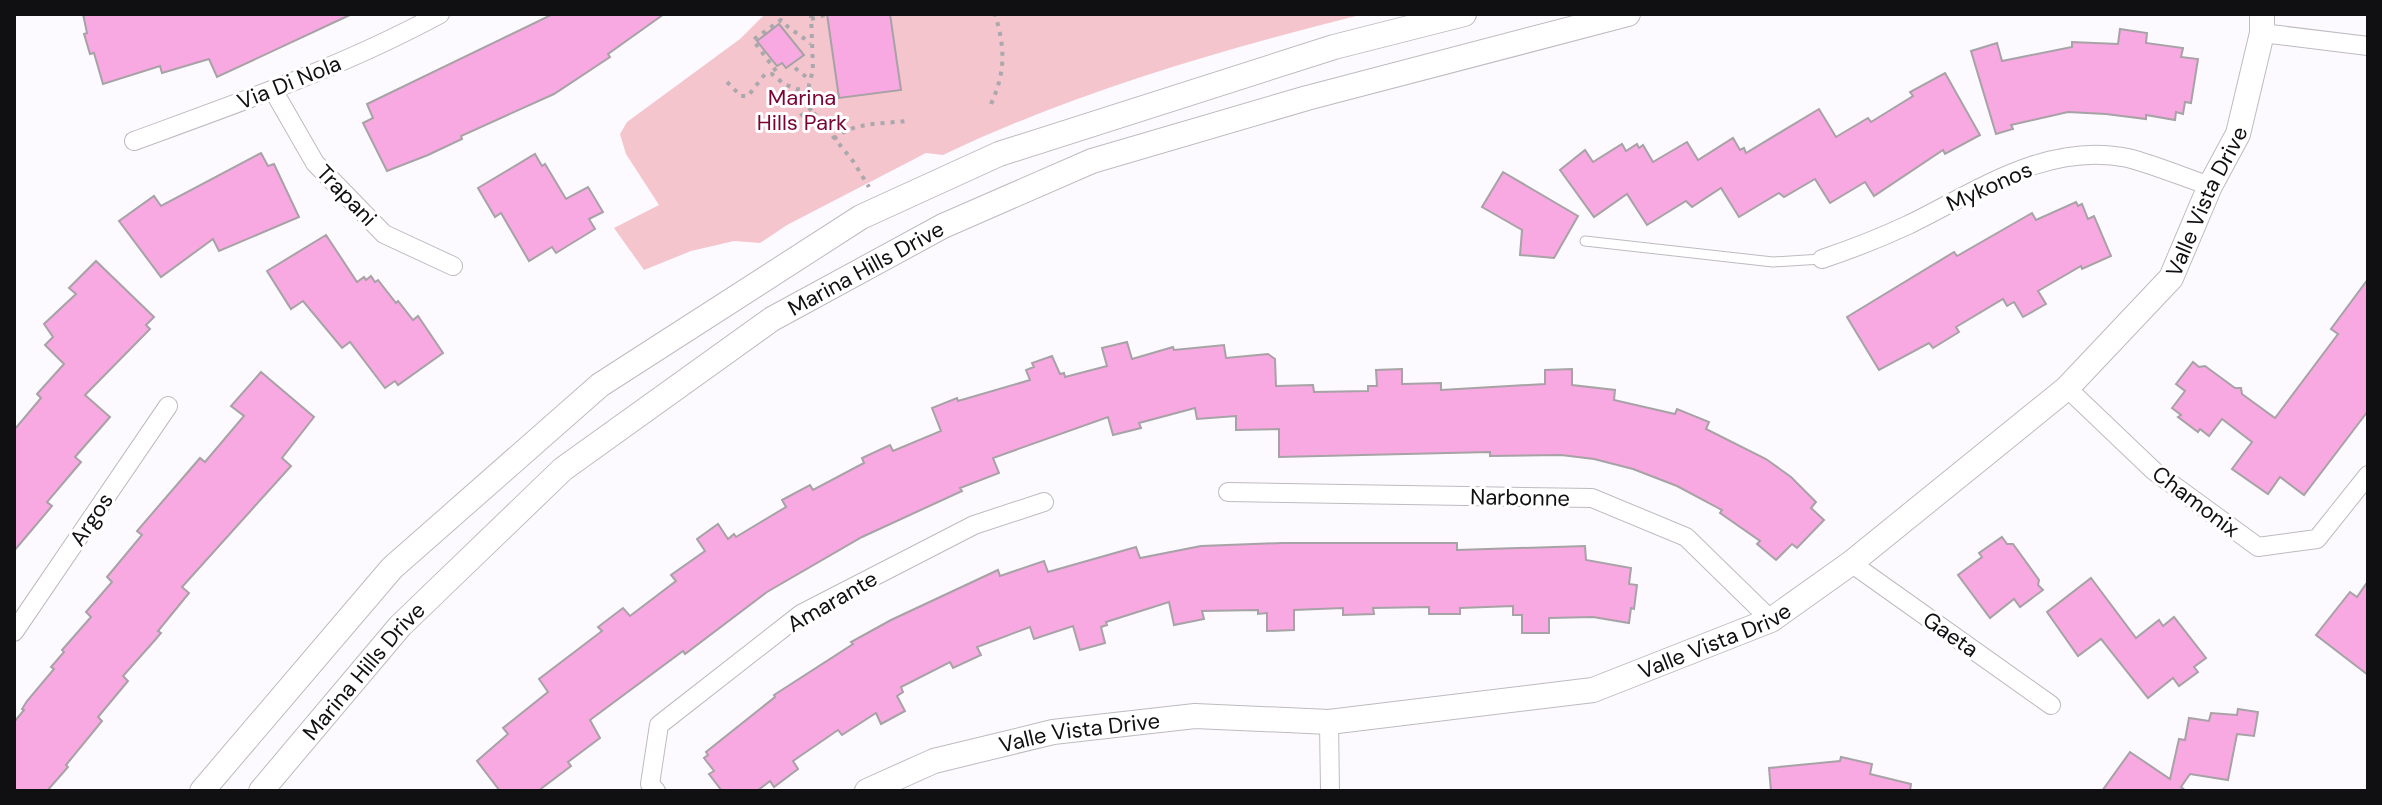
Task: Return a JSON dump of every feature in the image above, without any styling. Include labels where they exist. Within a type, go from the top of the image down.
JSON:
[{"type":"street","name":"Via Di Nola","points":[[134,141],[273,90],[390,41],[440,14]]},
{"type":"street","name":"Marina Hills Drive","points":[[202,791],[392,568],[600,385],[861,217],[999,154],[1334,47],[1464,14]]},
{"type":"street","name":"Marina Hills Drive","points":[[261,791],[400,626],[563,469],[772,319],[943,226],[1092,161],[1307,98],[1628,14]]},
{"type":"street","points":[[2262,24],[2368,46]]},
{"type":"street","name":"Valle Vista Drive","points":[[867,791],[934,761],[1053,732],[1195,716],[1329,722],[1593,690],[1771,620],[1851,563],[2067,388],[2171,278],[2210,186],[2238,134],[2262,24]]},
{"type":"street","name":"Trapani","points":[[273,90],[315,163],[384,234],[453,266]]},
{"type":"street","name":"Mykonos","points":[[1822,259],[1874,240],[2027,166],[2061,158],[2094,155],[2127,158],[2210,186]]},
{"type":"street","name":"Chamonix","points":[[2067,388],[2154,471],[2258,547],[2317,539],[2368,475]]},
{"type":"street","name":"Argos","points":[[14,632],[168,406]]},
{"type":"street","name":"Narbonne","points":[[1228,492],[1592,498],[1686,537],[1771,620]]},
{"type":"street","name":"Amarante","points":[[656,791],[650,784],[659,725],[801,614],[974,525],[1044,502]]},
{"type":"street","name":"Gaeta","points":[[1851,563],[2051,705]]},
{"type":"street","points":[[1329,722],[1330,791]]},
{"type":"lane","points":[[1585,241],[1773,262],[1822,259]]},
{"type":"path","points":[[991,104],[1000,84],[1004,44],[995,14]]},
{"type":"path","points":[[825,15],[811,16],[813,70],[809,90],[812,108],[869,187]]},
{"type":"path","points":[[809,90],[784,84],[753,40],[781,20],[812,46]]},
{"type":"path","points":[[795,68],[810,80]]},
{"type":"path","points":[[727,82],[741,96],[748,96],[765,74],[776,70]]},
{"type":"path","points":[[788,131],[792,122],[812,108]]},
{"type":"path","points":[[834,139],[843,130],[906,121]]},
{"type":"green space","name":"Marina Hills Park","points":[[765,14],[1364,14],[1256,42],[1097,92],[943,155],[926,153],[787,225],[760,243],[734,241],[691,251],[644,270],[614,228],[659,205],[626,154],[620,134],[627,122],[740,39]]},
{"type":"building","points":[[83,14],[352,14],[217,77],[209,59],[162,73],[160,66],[103,84],[94,53],[90,54],[84,34],[87,33]]},
{"type":"building","points":[[553,14],[664,14],[608,54],[610,57],[554,94],[461,136],[462,139],[428,155],[387,171],[363,123],[373,118],[367,104]]},
{"type":"building","points":[[827,14],[890,14],[901,90],[839,98]]},
{"type":"building","points":[[779,24],[804,55],[786,68],[782,63],[777,66],[757,41]]},
{"type":"building","points":[[2120,29],[2147,33],[2146,43],[2183,48],[2181,57],[2198,59],[2191,103],[2185,102],[2183,114],[2176,112],[2175,120],[2146,115],[2146,119],[2068,112],[2011,125],[2013,129],[1996,134],[1971,51],[1997,43],[2002,61],[2072,47],[2072,42],[2118,44]]},
{"type":"building","points":[[1945,73],[1980,135],[1945,154],[1943,150],[1874,196],[1865,182],[1830,203],[1815,179],[1784,197],[1779,193],[1739,217],[1721,188],[1692,207],[1686,201],[1647,225],[1627,194],[1594,217],[1560,170],[1585,150],[1593,162],[1622,144],[1626,151],[1637,144],[1639,148],[1643,145],[1653,162],[1687,142],[1698,160],[1733,138],[1740,150],[1744,148],[1746,153],[1819,109],[1836,137],[1868,118],[1871,122],[1913,96],[1910,92]]},
{"type":"building","points":[[261,153],[268,166],[274,164],[299,217],[219,251],[213,239],[161,277],[119,221],[154,196],[161,206]]},
{"type":"building","points":[[535,154],[542,166],[545,164],[566,199],[588,187],[603,212],[589,219],[595,229],[556,253],[552,247],[529,261],[501,213],[495,217],[478,188]]},
{"type":"building","points":[[1503,172],[1578,216],[1554,258],[1520,255],[1522,230],[1482,207]]},
{"type":"building","points":[[2076,202],[2078,206],[2082,204],[2088,219],[2094,216],[2111,256],[2082,269],[2081,266],[2038,291],[2046,304],[2023,317],[2014,302],[2007,306],[2003,299],[1956,327],[1959,332],[1933,348],[1929,343],[1879,370],[1847,317],[1954,252],[1957,256],[2032,213],[2036,220]]},
{"type":"building","points":[[326,235],[357,282],[371,276],[375,282],[378,280],[413,320],[418,316],[443,353],[398,385],[395,381],[385,388],[350,342],[342,348],[303,301],[291,309],[267,271]]},
{"type":"building","points":[[96,261],[154,317],[146,325],[150,329],[85,395],[110,417],[75,457],[81,462],[47,502],[52,506],[14,551],[14,430],[41,398],[37,394],[64,364],[45,345],[53,337],[44,324],[76,294],[69,288]]},
{"type":"building","points":[[2368,279],[2368,411],[2304,495],[2280,477],[2268,494],[2232,469],[2252,442],[2222,419],[2209,436],[2178,417],[2181,415],[2172,408],[2185,391],[2176,384],[2193,362],[2199,367],[2205,366],[2235,388],[2241,388],[2242,394],[2275,418],[2338,334],[2331,329]]},
{"type":"building","points":[[1127,342],[1132,359],[1173,347],[1174,350],[1224,345],[1226,358],[1268,354],[1275,359],[1276,386],[1313,385],[1314,392],[1368,391],[1368,386],[1377,386],[1376,370],[1402,369],[1402,384],[1441,383],[1441,390],[1545,384],[1545,370],[1572,369],[1572,385],[1615,390],[1614,400],[1675,414],[1677,409],[1709,422],[1706,429],[1766,459],[1791,477],[1816,502],[1811,508],[1824,520],[1797,548],[1792,544],[1776,560],[1757,544],[1760,541],[1720,513],[1722,510],[1677,486],[1633,469],[1594,459],[1561,455],[1490,456],[1490,452],[1279,457],[1279,429],[1236,430],[1236,416],[1197,419],[1195,408],[1139,423],[1141,428],[1113,435],[1108,417],[993,458],[999,473],[960,488],[962,491],[862,537],[767,592],[590,720],[600,738],[568,762],[571,766],[538,791],[500,791],[477,761],[508,734],[503,728],[548,692],[539,679],[602,631],[598,627],[623,608],[630,616],[676,581],[671,575],[705,551],[697,539],[718,524],[728,539],[734,534],[736,537],[786,507],[782,500],[810,485],[813,490],[864,463],[862,458],[890,445],[893,451],[941,431],[932,408],[957,398],[958,401],[1030,380],[1026,370],[1034,367],[1032,363],[1052,356],[1060,374],[1064,373],[1065,377],[1107,366],[1102,348]]},
{"type":"building","points":[[261,372],[314,417],[282,458],[291,466],[182,587],[189,593],[158,631],[161,633],[123,676],[128,681],[98,717],[102,721],[66,765],[68,767],[47,791],[14,791],[14,722],[54,669],[51,667],[64,652],[62,650],[91,617],[86,612],[112,582],[107,577],[142,535],[137,531],[200,458],[205,462],[244,416],[231,406]]},
{"type":"building","points":[[2002,537],[2007,544],[2013,544],[2043,590],[2020,607],[2014,599],[1990,618],[1958,575],[1982,557],[1979,553]]},
{"type":"building","points":[[1457,543],[1457,550],[1585,546],[1586,560],[1631,568],[1629,584],[1637,585],[1634,609],[1631,608],[1629,623],[1593,617],[1549,618],[1549,633],[1522,633],[1522,615],[1513,615],[1513,606],[1460,608],[1460,614],[1429,614],[1429,607],[1373,608],[1374,614],[1343,615],[1343,608],[1294,610],[1294,630],[1267,631],[1267,613],[1258,614],[1258,610],[1202,611],[1204,619],[1174,625],[1169,602],[1106,622],[1107,625],[1101,627],[1105,643],[1080,650],[1073,626],[1034,639],[1030,627],[977,647],[981,655],[953,668],[950,662],[901,687],[903,692],[897,696],[905,711],[881,724],[876,713],[842,735],[838,730],[793,761],[798,769],[774,787],[770,781],[757,791],[722,791],[709,774],[714,771],[704,758],[708,755],[706,752],[774,695],[853,644],[851,642],[998,570],[1000,576],[1044,561],[1048,572],[1136,547],[1140,558],[1201,546]]},
{"type":"building","points":[[2091,578],[2136,638],[2159,620],[2163,626],[2174,617],[2206,658],[2194,667],[2198,672],[2179,686],[2173,678],[2148,698],[2101,639],[2078,656],[2047,612]]},
{"type":"building","points":[[2368,581],[2368,675],[2316,635],[2350,592],[2357,597]]},
{"type":"building","points":[[2238,709],[2258,712],[2254,736],[2237,734],[2228,780],[2190,774],[2181,787],[2186,791],[2102,791],[2130,752],[2170,779],[2179,739],[2185,740],[2189,718],[2209,721],[2211,713],[2237,715]]},
{"type":"building","points":[[1841,757],[1872,764],[1870,774],[1911,784],[1910,791],[1771,791],[1769,768],[1840,761]]}]
